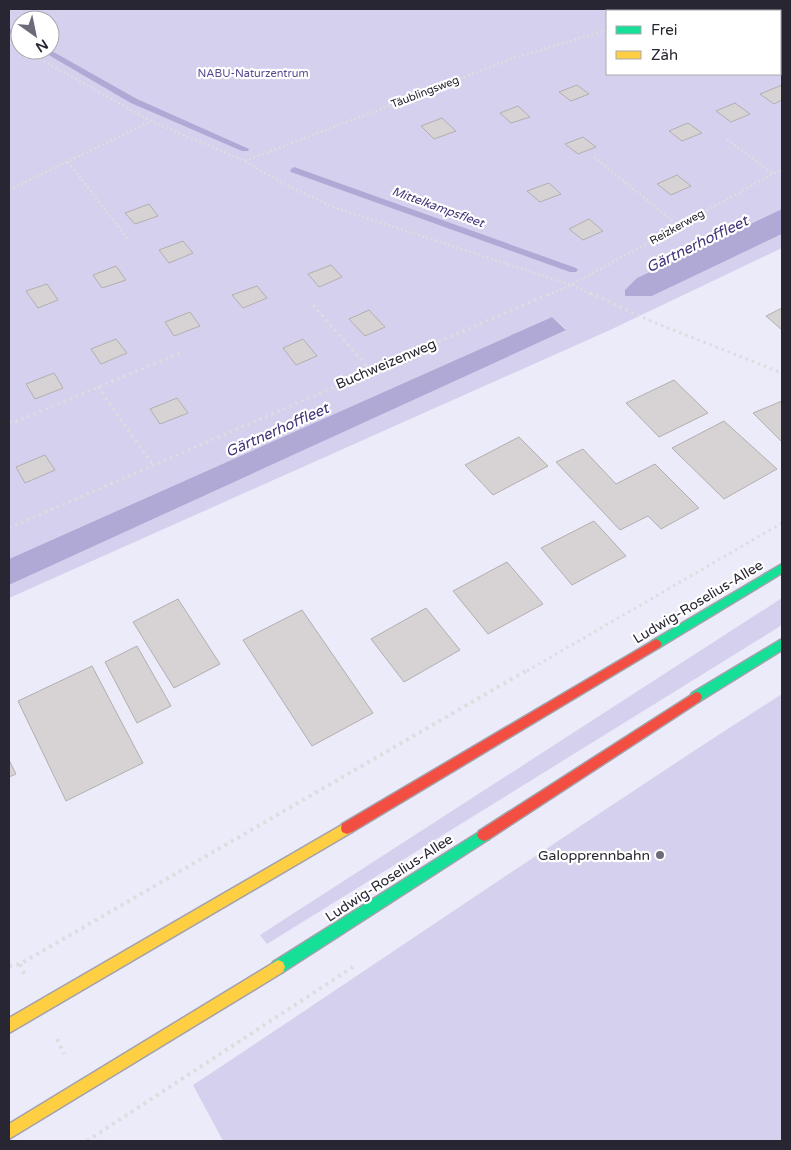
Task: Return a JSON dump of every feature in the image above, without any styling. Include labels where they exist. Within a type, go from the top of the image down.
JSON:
[{"type":"main road","name":"Ludwig-Roselius-Allee","points":[[9,1026],[544,712],[782,568]]},
{"type":"main road","name":"Ludwig-Roselius-Allee","points":[[9,1132],[340,929],[663,717],[782,644]]},
{"type":"path","name":"Täublingsweg","points":[[245,161],[511,59],[606,30]]},
{"type":"path","points":[[42,60],[151,121],[245,161],[282,183],[333,207],[572,285],[653,322],[782,372]]},
{"type":"path","points":[[9,190],[121,139],[151,121]]},
{"type":"path","points":[[726,139],[774,174]]},
{"type":"path","points":[[594,157],[679,226]]},
{"type":"path","points":[[68,162],[128,239]]},
{"type":"path","name":"Reizkerweg","points":[[572,285],[782,169]]},
{"type":"path","name":"Buchweizenweg","points":[[9,528],[572,285]]},
{"type":"path","points":[[313,305],[370,371]]},
{"type":"path","points":[[9,422],[15,422],[182,352]]},
{"type":"path","points":[[98,387],[154,466]]},
{"type":"path","points":[[9,964],[20,964],[782,524]]},
{"type":"path","points":[[20,964],[102,1131],[87,1141]]},
{"type":"green space","name":"NABU-Naturzentrum","points":[[9,9],[782,9],[782,209],[637,278],[652,296],[782,234],[782,248],[610,330],[9,598],[9,585],[566,329],[552,317],[9,559]]},
{"type":"green space","points":[[782,598],[782,625],[267,944],[260,935]]},
{"type":"green space","name":"Galopprennbahn","points":[[782,694],[782,1141],[223,1141],[193,1085],[634,790]]},
{"type":"shaded area","points":[[782,209],[782,234],[652,296],[625,296],[625,290],[637,278]]},
{"type":"shaded area","points":[[552,317],[566,330],[9,585],[9,559]]},
{"type":"building","points":[[577,85],[589,94],[571,101],[559,92]]},
{"type":"building","points":[[782,85],[782,100],[774,104],[760,94]]},
{"type":"building","points":[[735,103],[750,114],[731,122],[716,111]]},
{"type":"building","points":[[518,106],[530,117],[511,123],[500,113]]},
{"type":"building","points":[[442,118],[456,131],[434,139],[421,126]]},
{"type":"building","points":[[688,123],[702,133],[682,141],[669,131]]},
{"type":"building","points":[[583,137],[596,147],[578,154],[565,144]]},
{"type":"building","points":[[677,175],[691,186],[671,195],[657,184]]},
{"type":"building","points":[[549,183],[561,194],[540,202],[527,191]]},
{"type":"building","points":[[149,204],[158,216],[135,224],[125,213]]},
{"type":"building","points":[[589,219],[603,231],[583,240],[569,229]]},
{"type":"building","points":[[183,241],[193,253],[169,263],[159,250]]},
{"type":"building","points":[[331,265],[342,277],[319,287],[308,274]]},
{"type":"building","points":[[116,266],[126,280],[102,288],[93,275]]},
{"type":"building","points":[[47,284],[58,300],[38,308],[26,291]]},
{"type":"building","points":[[257,286],[267,298],[243,308],[232,295]]},
{"type":"building","points":[[782,308],[782,330],[766,316]]},
{"type":"building","points":[[369,310],[385,327],[365,336],[349,319]]},
{"type":"building","points":[[190,312],[200,326],[174,336],[165,322]]},
{"type":"building","points":[[116,339],[127,353],[101,364],[91,349]]},
{"type":"building","points":[[303,339],[317,356],[296,365],[283,348]]},
{"type":"building","points":[[54,373],[63,388],[35,399],[26,384]]},
{"type":"building","points":[[674,380],[708,413],[659,437],[626,403]]},
{"type":"building","points":[[177,398],[188,413],[160,424],[150,409]]},
{"type":"building","points":[[782,401],[782,442],[753,413]]},
{"type":"building","points":[[724,421],[777,469],[724,499],[672,448]]},
{"type":"building","points":[[519,437],[548,466],[493,495],[465,465]]},
{"type":"building","points":[[583,449],[616,484],[655,464],[699,508],[661,529],[648,516],[620,530],[556,462]]},
{"type":"building","points":[[45,455],[55,470],[25,483],[16,467]]},
{"type":"building","points":[[594,521],[626,556],[572,585],[541,548]]},
{"type":"building","points":[[507,562],[543,604],[488,634],[453,591]]},
{"type":"building","points":[[178,599],[220,664],[174,688],[133,622]]},
{"type":"building","points":[[426,608],[460,650],[404,682],[371,639]]},
{"type":"building","points":[[302,610],[373,713],[312,746],[243,640]]},
{"type":"building","points":[[137,646],[171,706],[137,723],[105,662]]},
{"type":"building","points":[[92,666],[143,763],[66,801],[18,701]]},
{"type":"building","points":[[9,760],[16,774],[9,777]]},
{"type":"waterway","name":"Mittelkampsfleet","points":[[60,59],[134,101],[245,149]]},
{"type":"waterway","name":"Mittelkampsfleet","points":[[294,170],[573,270]]},
{"type":"traffic: fast","points":[[656,644],[782,568]]},
{"type":"traffic: fast","points":[[696,697],[782,644]]},
{"type":"traffic: fast","points":[[278,967],[484,835]]},
{"type":"traffic: slow","points":[[9,1026],[347,828]]},
{"type":"traffic: slow","points":[[9,1132],[278,967]]},
{"type":"traffic: jam","points":[[347,828],[656,644]]},
{"type":"traffic: jam","points":[[484,835],[696,697]]},
{"type":"place","name":"Galopprennbahn","points":[[660,855]]},
{"type":"water label","name":"Gärtnerhoffleet","points":[[697,244]]},
{"type":"water label","name":"Gärtnerhoffleet","points":[[277,430]]}]
